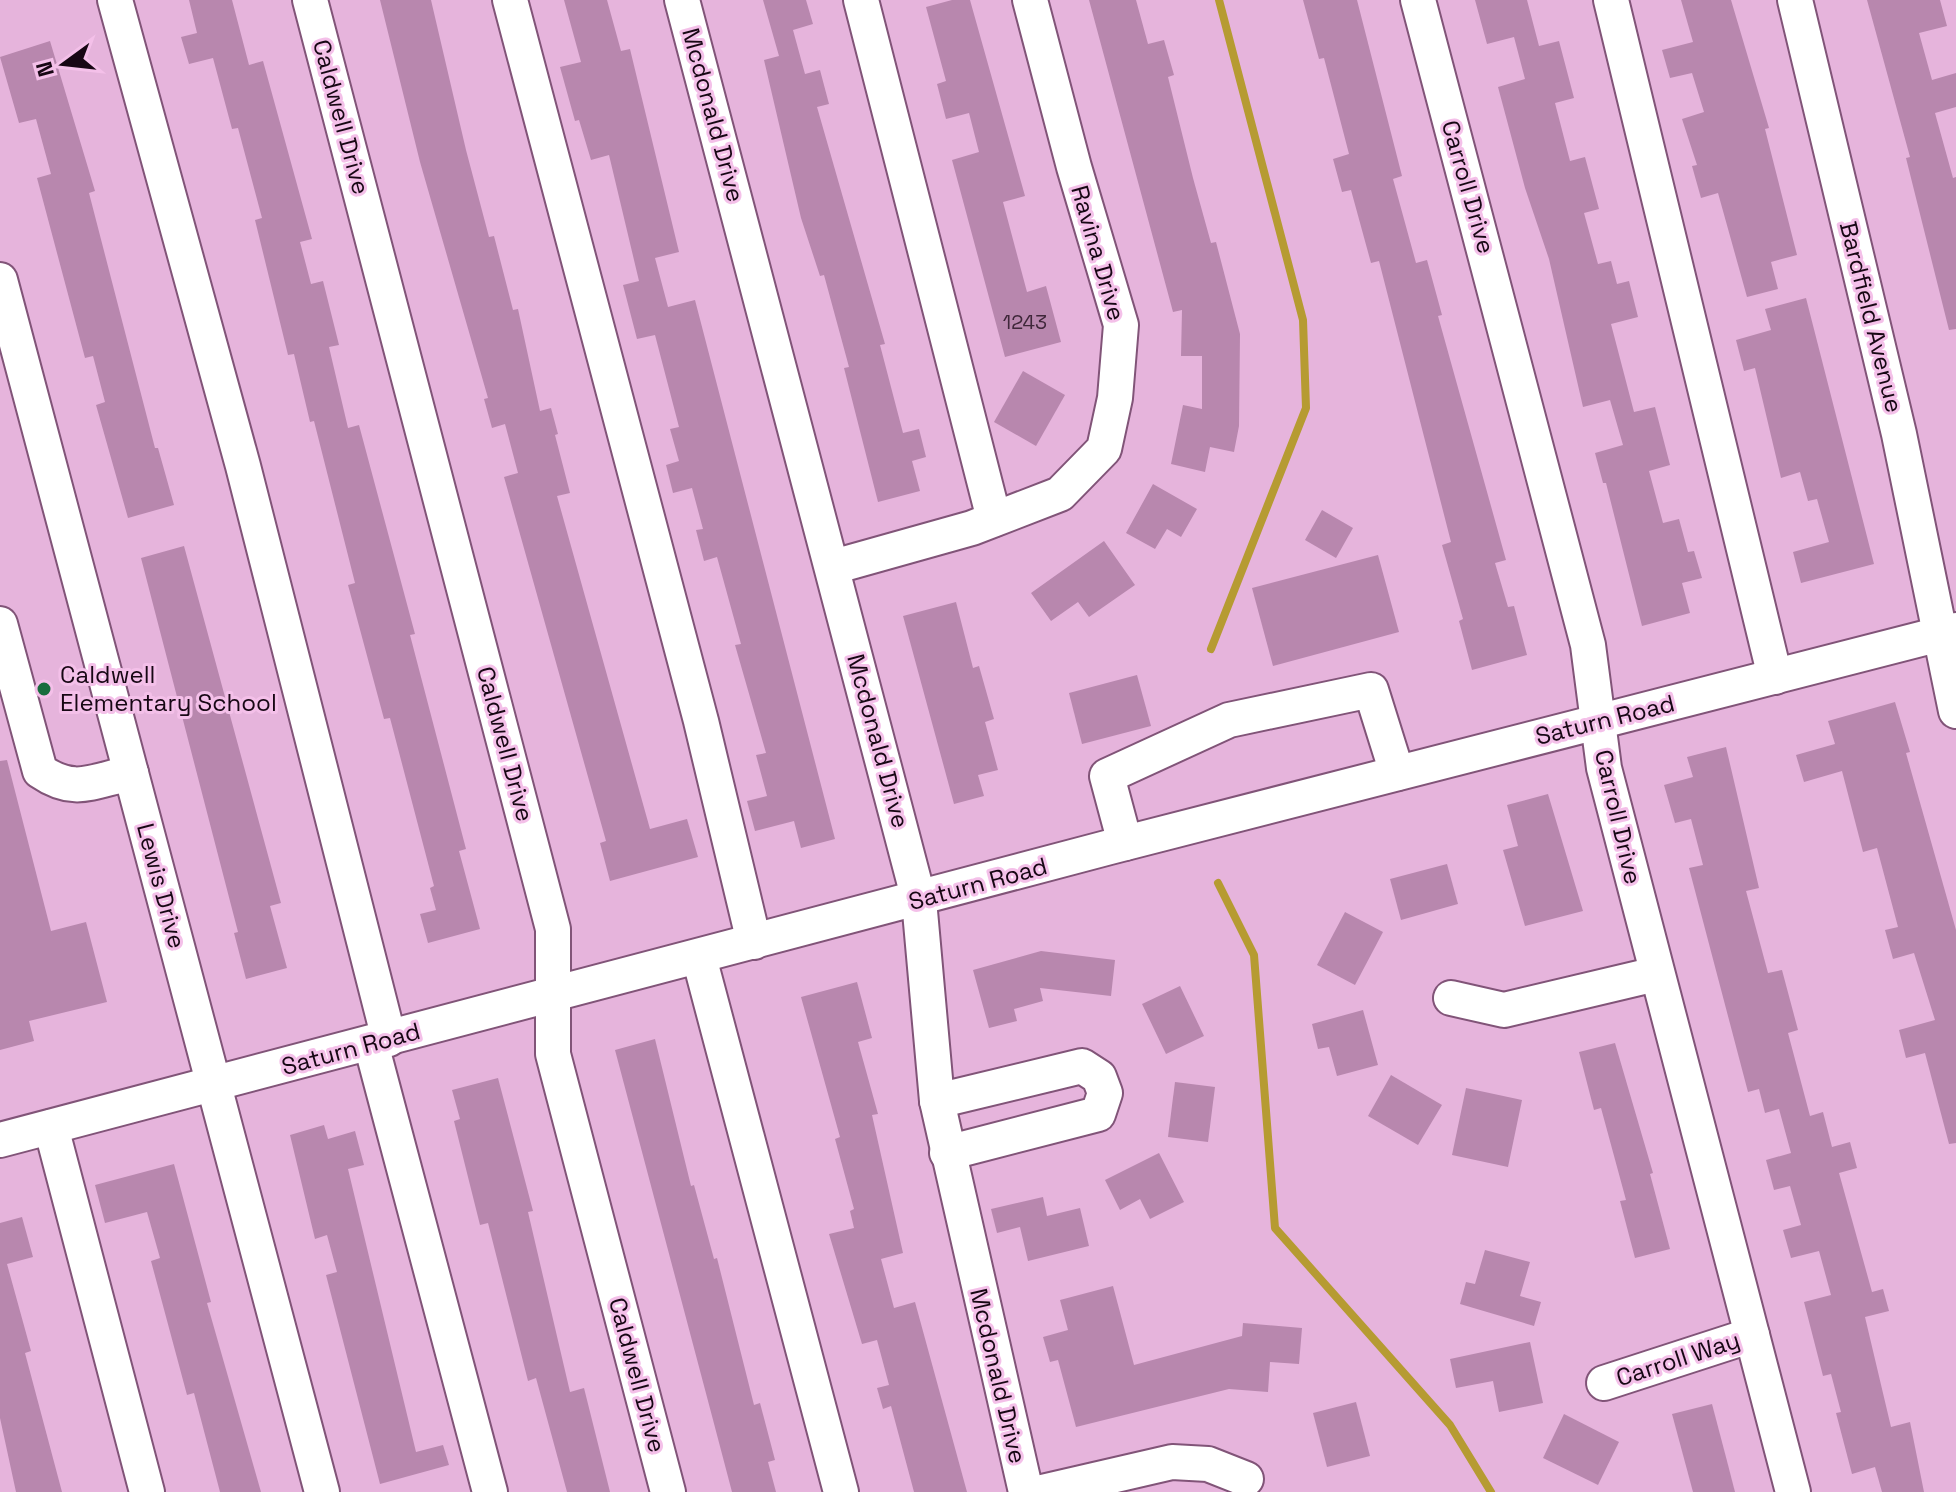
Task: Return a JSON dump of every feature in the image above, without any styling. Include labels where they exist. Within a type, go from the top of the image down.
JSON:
[{"type":"street","points":[[115,0],[247,481],[490,1492]]},
{"type":"street","name":"Caldwell Drive","points":[[310,0],[553,929],[553,1054],[668,1492]]},
{"type":"street","points":[[510,0],[701,721],[754,942]]},
{"type":"street","name":"Mcdonald Drive","points":[[682,0],[919,900],[937,1101],[1026,1492]]},
{"type":"street","points":[[861,0],[994,519]]},
{"type":"street","name":"Ravina Drive","points":[[833,567],[994,519],[1060,494],[1104,449],[1115,398],[1121,325],[1074,167],[1030,0]]},
{"type":"street","name":"Carroll Drive","points":[[1418,0],[1588,645],[1604,768],[1793,1492]]},
{"type":"street","points":[[1611,0],[1667,243],[1775,677]]},
{"type":"street","name":"Bardfield Avenue","points":[[1795,0],[1951,638],[1956,711]]},
{"type":"street","name":"Lewis Drive","points":[[0,280],[5,318],[131,773],[322,1492]]},
{"type":"street","points":[[0,624],[40,771],[59,784],[70,787],[131,773]]},
{"type":"street","name":"Saturn Road","points":[[0,1140],[1597,721],[1951,638]]},
{"type":"street","points":[[1125,843],[1107,776],[1229,720],[1371,690],[1397,773]]},
{"type":"street","points":[[699,957],[841,1492]]},
{"type":"street","points":[[1451,998],[1504,1010],[1656,974]]},
{"type":"street","points":[[937,1101],[1082,1066],[1099,1077],[1105,1093],[1098,1114],[947,1153]]},
{"type":"street","points":[[51,1127],[147,1492]]},
{"type":"street","name":"Carroll Way","points":[[1604,1383],[1752,1335]]},
{"type":"street","points":[[1042,1492],[1172,1462],[1208,1464],[1246,1479]]},
{"type":"building","points":[[189,0],[232,0],[249,65],[263,61],[312,239],[300,242],[311,284],[323,281],[339,345],[329,347],[348,428],[359,425],[415,634],[410,635],[466,849],[459,851],[480,929],[428,943],[420,914],[436,910],[430,888],[434,886],[390,718],[384,719],[348,585],[355,583],[314,421],[310,422],[294,354],[288,355],[255,220],[262,218],[238,128],[232,129],[213,58],[189,64],[181,37],[197,33]]},
{"type":"building","points":[[380,0],[431,0],[489,237],[494,236],[513,310],[518,309],[540,411],[551,408],[558,434],[555,435],[570,493],[557,496],[650,829],[687,819],[698,857],[610,881],[600,843],[606,841],[504,477],[518,473],[505,424],[492,428],[484,399],[488,398],[420,162]]},
{"type":"building","points":[[564,0],[607,0],[621,51],[630,49],[679,252],[655,258],[668,307],[695,300],[835,839],[801,848],[794,821],[755,831],[747,801],[767,796],[756,755],[766,753],[735,645],[741,644],[717,557],[704,561],[696,530],[703,529],[692,488],[673,493],[666,465],[679,461],[670,429],[679,427],[655,335],[637,339],[623,285],[639,281],[609,155],[591,160],[579,120],[575,121],[560,67],[581,62]]},
{"type":"building","points":[[763,0],[806,0],[813,24],[793,30],[805,74],[820,70],[829,104],[817,107],[885,344],[880,345],[903,433],[919,429],[926,457],[912,461],[920,491],[878,502],[844,368],[849,367],[824,275],[820,276],[801,218],[764,60],[779,56]]},
{"type":"building","points":[[952,0],[970,0],[1025,196],[1003,202],[1027,292],[1046,286],[1061,342],[1005,357],[952,160],[979,152],[969,113],[946,119],[937,84],[946,81],[926,7]]},
{"type":"building","points":[[1089,0],[1136,0],[1148,44],[1164,40],[1174,75],[1168,77],[1193,178],[1211,243],[1216,242],[1240,334],[1239,426],[1234,452],[1210,447],[1205,472],[1171,464],[1183,405],[1202,409],[1202,356],[1181,356],[1182,310],[1173,312]]},
{"type":"building","points":[[1303,0],[1357,0],[1402,176],[1393,179],[1416,263],[1427,260],[1442,315],[1438,316],[1506,560],[1495,563],[1508,607],[1514,606],[1527,655],[1472,670],[1459,621],[1463,619],[1442,545],[1451,542],[1379,261],[1371,263],[1351,190],[1342,192],[1333,159],[1349,154],[1324,58],[1319,59]]},
{"type":"building","points":[[1475,0],[1527,0],[1539,46],[1559,41],[1574,98],[1555,103],[1570,161],[1585,157],[1599,209],[1584,213],[1598,264],[1611,261],[1617,284],[1629,281],[1638,317],[1611,324],[1634,412],[1655,407],[1670,465],[1649,471],[1663,523],[1679,519],[1688,552],[1694,551],[1702,578],[1682,583],[1690,613],[1642,626],[1606,483],[1603,483],[1595,453],[1623,445],[1610,400],[1583,407],[1549,259],[1525,188],[1498,87],[1525,79],[1514,37],[1487,44]]},
{"type":"building","points":[[1681,0],[1731,0],[1769,128],[1765,129],[1797,255],[1771,262],[1778,289],[1747,297],[1718,193],[1701,198],[1692,166],[1697,165],[1682,119],[1704,112],[1692,73],[1670,78],[1662,50],[1693,42]]},
{"type":"building","points":[[1867,0],[1940,0],[1947,26],[1919,33],[1932,80],[1956,73],[1956,107],[1935,113],[1953,178],[1956,177],[1956,329],[1949,330],[1906,158],[1910,157]]},
{"type":"building","points":[[50,41],[95,191],[89,193],[155,448],[158,448],[174,505],[128,518],[96,405],[105,402],[93,356],[85,358],[37,178],[51,174],[36,119],[19,123],[0,57]]},
{"type":"building","points":[[1806,298],[1874,564],[1801,583],[1793,552],[1829,542],[1817,499],[1808,501],[1800,472],[1781,478],[1755,368],[1744,371],[1736,340],[1771,330],[1765,309]]},
{"type":"building","points":[[1023,371],[1065,395],[1036,446],[994,422]]},
{"type":"building","points":[[1153,484],[1197,509],[1181,537],[1167,529],[1155,549],[1126,533]]},
{"type":"building","points":[[1322,510],[1353,528],[1336,558],[1305,540]]},
{"type":"building","points":[[1104,541],[1135,585],[1089,617],[1078,602],[1051,621],[1031,593]]},
{"type":"building","points":[[184,546],[281,903],[270,906],[287,968],[246,979],[234,933],[238,932],[141,558]]},
{"type":"building","points":[[1378,555],[1399,632],[1273,666],[1252,588]]},
{"type":"building","points":[[956,602],[973,668],[979,666],[994,719],[985,722],[998,770],[978,775],[984,796],[954,804],[903,616]]},
{"type":"building","points":[[1137,675],[1151,726],[1082,744],[1069,693]]},
{"type":"building","points":[[1895,702],[1910,752],[1906,753],[1956,930],[1956,1143],[1949,1144],[1925,1053],[1906,1058],[1899,1030],[1935,1020],[1914,953],[1893,959],[1885,930],[1898,927],[1877,848],[1863,852],[1842,771],[1804,782],[1796,755],[1835,744],[1828,721]]},
{"type":"building","points":[[1726,747],[1759,888],[1746,891],[1768,973],[1782,970],[1798,1030],[1788,1033],[1810,1116],[1823,1112],[1832,1147],[1850,1142],[1857,1168],[1839,1173],[1872,1292],[1883,1289],[1889,1311],[1865,1317],[1891,1427],[1910,1422],[1924,1492],[1882,1492],[1875,1467],[1852,1474],[1836,1413],[1841,1412],[1831,1374],[1823,1376],[1804,1302],[1831,1295],[1819,1251],[1791,1258],[1783,1230],[1801,1225],[1790,1186],[1774,1190],[1766,1160],[1791,1153],[1779,1109],[1765,1113],[1759,1089],[1748,1092],[1689,868],[1703,865],[1691,819],[1675,823],[1664,785],[1693,777],[1687,757]]},
{"type":"building","points":[[7,760],[51,931],[86,922],[107,1002],[29,1021],[34,1041],[0,1050],[0,761]]},
{"type":"building","points":[[1548,794],[1583,911],[1525,926],[1503,850],[1518,846],[1507,805]]},
{"type":"building","points":[[1447,864],[1458,904],[1401,920],[1390,879]]},
{"type":"building","points":[[1345,912],[1383,932],[1355,985],[1317,965]]},
{"type":"building","points":[[1041,951],[1115,960],[1111,996],[1040,988],[1043,1001],[1014,1009],[1017,1021],[989,1028],[973,970]]},
{"type":"building","points":[[857,982],[872,1038],[858,1042],[878,1114],[872,1115],[903,1253],[881,1259],[894,1308],[915,1302],[967,1492],[914,1492],[891,1406],[883,1409],[877,1388],[889,1385],[877,1340],[862,1344],[829,1234],[854,1228],[850,1211],[854,1209],[835,1139],[840,1137],[801,997]]},
{"type":"building","points":[[1180,986],[1204,1036],[1166,1054],[1142,1004]]},
{"type":"building","points":[[1363,1010],[1378,1065],[1337,1076],[1329,1047],[1318,1049],[1312,1024]]},
{"type":"building","points":[[655,1039],[691,1186],[694,1185],[714,1259],[717,1258],[754,1405],[760,1403],[775,1460],[768,1462],[776,1492],[732,1492],[615,1050]]},
{"type":"building","points":[[1615,1043],[1653,1173],[1650,1174],[1670,1249],[1635,1258],[1620,1201],[1626,1200],[1601,1108],[1594,1110],[1579,1052]]},
{"type":"building","points":[[1391,1075],[1442,1105],[1418,1145],[1368,1116]]},
{"type":"building","points":[[498,1078],[533,1211],[528,1212],[570,1392],[584,1388],[610,1492],[567,1492],[536,1378],[528,1381],[488,1223],[480,1225],[454,1121],[460,1119],[452,1090]]},
{"type":"building","points":[[1175,1082],[1215,1087],[1208,1142],[1168,1137]]},
{"type":"building","points":[[1466,1088],[1522,1100],[1508,1167],[1452,1155]]},
{"type":"building","points":[[324,1125],[328,1139],[355,1131],[364,1165],[348,1169],[416,1452],[443,1445],[449,1465],[380,1484],[326,1275],[337,1272],[327,1235],[315,1239],[290,1135]]},
{"type":"building","points":[[1159,1153],[1184,1202],[1150,1219],[1140,1199],[1120,1210],[1105,1180]]},
{"type":"building","points":[[174,1164],[211,1302],[207,1303],[261,1492],[220,1492],[194,1393],[187,1395],[151,1261],[160,1258],[147,1212],[105,1223],[95,1185]]},
{"type":"building","points":[[1043,1197],[1047,1216],[1080,1208],[1089,1246],[1028,1261],[1020,1227],[997,1233],[991,1209]]},
{"type":"building","points":[[22,1217],[33,1257],[7,1264],[31,1351],[25,1353],[62,1492],[16,1492],[0,1418],[0,1223]]},
{"type":"building","points":[[1485,1250],[1530,1262],[1520,1296],[1541,1302],[1534,1326],[1460,1304],[1466,1282],[1475,1284]]},
{"type":"building","points":[[1113,1286],[1134,1365],[1242,1336],[1243,1323],[1302,1328],[1299,1364],[1270,1362],[1268,1392],[1229,1389],[1076,1427],[1058,1360],[1050,1362],[1043,1337],[1068,1330],[1060,1300]]},
{"type":"building","points":[[1530,1342],[1543,1403],[1499,1412],[1493,1381],[1456,1388],[1450,1359]]},
{"type":"building","points":[[1356,1402],[1370,1456],[1327,1467],[1313,1413]]},
{"type":"building","points":[[1712,1404],[1735,1492],[1693,1492],[1672,1414]]},
{"type":"building","points":[[1564,1414],[1619,1442],[1598,1485],[1543,1458]]},
{"type":"waterway","points":[[1211,649],[1306,408],[1303,320],[1219,0]]},
{"type":"waterway","points":[[1218,883],[1254,955],[1275,1228],[1450,1425],[1491,1492]]},
{"type":"place","name":"Caldwell Elementary School","points":[[44,689]]}]
